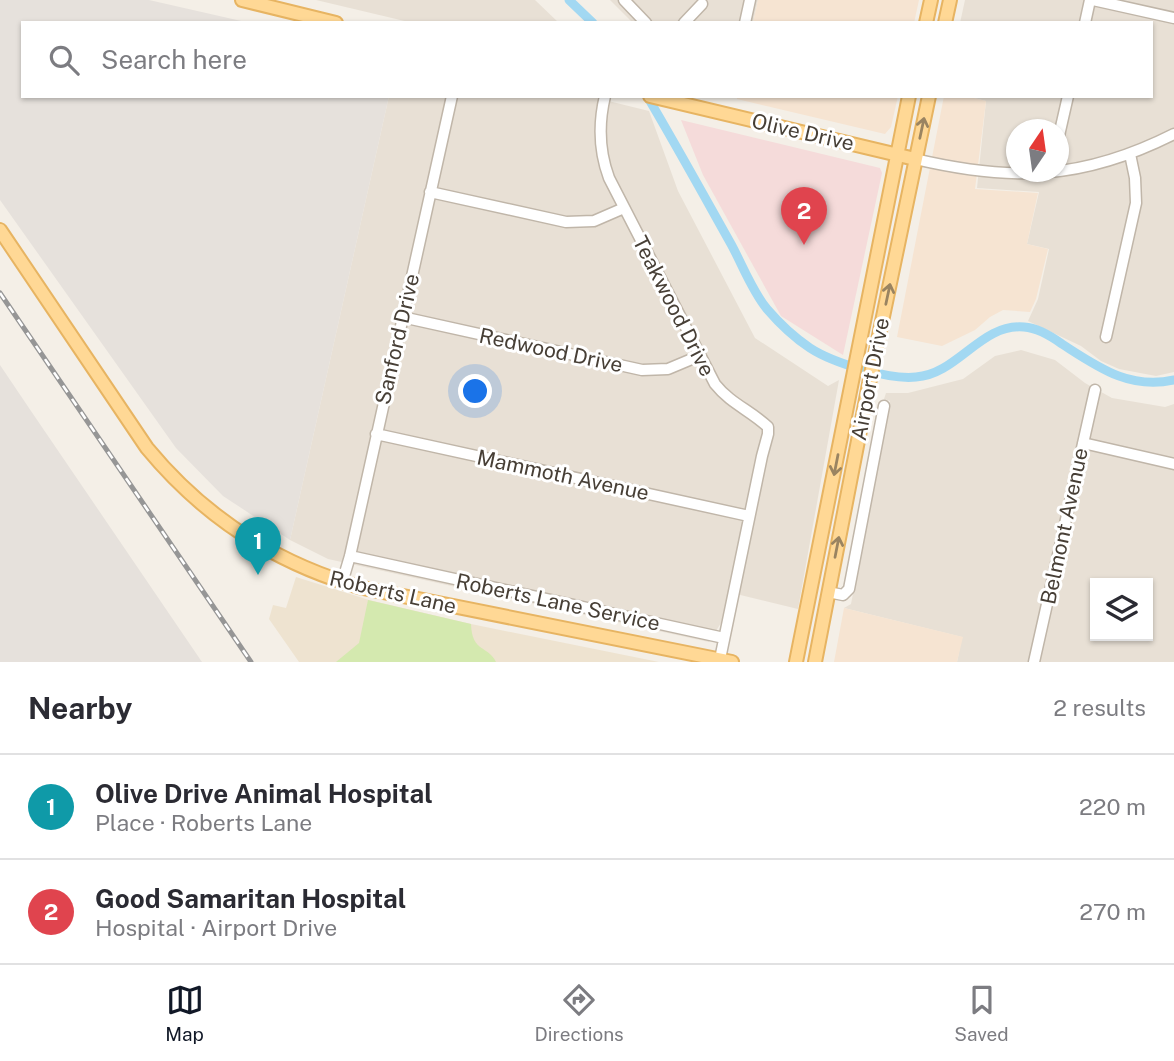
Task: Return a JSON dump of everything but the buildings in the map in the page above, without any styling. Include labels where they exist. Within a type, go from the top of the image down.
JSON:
[{"type":"main road","points":[[242,0],[328,21]]},
{"type":"main road","points":[[926,21],[931,0]]},
{"type":"main road","points":[[945,21],[950,0]]},
{"type":"main road","name":"Olive Drive","points":[[659,98],[915,159]]},
{"type":"main road","name":"Airport Drive","points":[[796,662],[909,98]]},
{"type":"main road","name":"Airport Drive","points":[[815,662],[873,361],[929,98]]},
{"type":"main road","name":"Roberts Lane","points":[[0,230],[130,426],[174,480],[205,508],[250,541],[294,564],[342,583],[726,660]]},
{"type":"street","points":[[624,0],[644,21]]},
{"type":"street","points":[[745,21],[750,0]]},
{"type":"street","points":[[1086,21],[1092,0],[1174,18]]},
{"type":"street","points":[[686,21],[702,4]]},
{"type":"street","name":"Sanford Drive","points":[[342,583],[452,98]]},
{"type":"street","name":"Teakwood Drive","points":[[604,98],[600,117],[601,150],[609,178],[715,384],[734,404],[757,416],[768,427],[724,638],[726,660]]},
{"type":"street","points":[[1063,119],[1068,98]]},
{"type":"street","points":[[1069,170],[1130,155],[1174,134]]},
{"type":"street","points":[[1106,337],[1136,203],[1135,178],[1130,155]]},
{"type":"street","points":[[915,159],[968,171],[1006,174]]},
{"type":"street","points":[[430,192],[566,222],[594,220],[624,208]]},
{"type":"street","name":"Redwood Drive","points":[[402,317],[642,370],[668,369],[699,356]]},
{"type":"street","name":"Belmont Avenue","points":[[1034,662],[1095,390]]},
{"type":"street","points":[[828,592],[844,595],[849,589],[884,406]]},
{"type":"street","name":"Mammoth Avenue","points":[[376,434],[749,516]]},
{"type":"street","points":[[1083,443],[1174,464]]},
{"type":"street","name":"Roberts Lane Service","points":[[350,556],[724,638]]},
{"type":"shaded area","points":[[0,0],[149,0],[241,21],[21,21],[21,98],[389,98],[290,540],[223,496],[176,448],[0,200]]},
{"type":"shaded area","points":[[316,0],[535,0],[557,21],[405,21]]},
{"type":"shaded area","points":[[610,0],[758,0],[753,21],[631,21]]},
{"type":"shaded area","points":[[758,0],[919,0],[914,21],[753,21]]},
{"type":"shaded area","points":[[965,0],[1174,0],[1174,372],[1156,376],[1119,369],[1101,361],[1081,346],[1028,321],[1038,299],[1049,249],[1027,244],[1039,192],[977,188],[986,101],[975,98],[1153,98],[1153,21],[960,21]]},
{"type":"shaded area","points":[[389,98],[596,98],[649,111],[678,191],[755,338],[828,386],[839,380],[798,609],[728,592],[721,623],[709,642],[328,559],[290,540]]},
{"type":"shaded area","points":[[898,98],[891,127],[885,134],[737,99]]},
{"type":"shaded area","points":[[944,98],[974,98],[986,101],[975,189],[1038,193],[1027,244],[1048,249],[1036,299],[1030,312],[1003,310],[975,330],[942,346],[897,337]]},
{"type":"shaded area","points":[[681,120],[880,168],[882,173],[843,355],[781,316],[703,175]]},
{"type":"shaded area","points":[[1021,350],[1055,360],[1085,383],[1112,398],[1165,407],[1174,404],[1174,662],[957,662],[962,637],[844,608],[851,604],[890,401],[884,399],[886,393],[908,393],[963,379],[995,356]]},
{"type":"shaded area","points":[[0,365],[31,411],[202,662],[0,662]]},
{"type":"shaded area","points":[[296,577],[369,600],[471,624],[659,662],[299,662],[269,619],[273,605],[286,608]]},
{"type":"shaded area","points":[[844,608],[963,637],[957,662],[834,662]]},
{"type":"green space","points":[[368,600],[471,624],[474,640],[496,662],[336,662],[359,643]]},
{"type":"waterway","points":[[569,0],[591,21]]},
{"type":"waterway","points":[[648,98],[762,302],[793,335],[820,354],[877,373],[916,377],[945,367],[995,333],[1024,327],[1044,333],[1088,361],[1128,379],[1143,382],[1174,380]]},
{"type":"railway","points":[[0,293],[251,662]]},
{"type":"place","name":"Good Samaritan Hospital","points":[[804,245]]},
{"type":"place","name":"Olive Drive Animal Hospital","points":[[258,575]]}]
